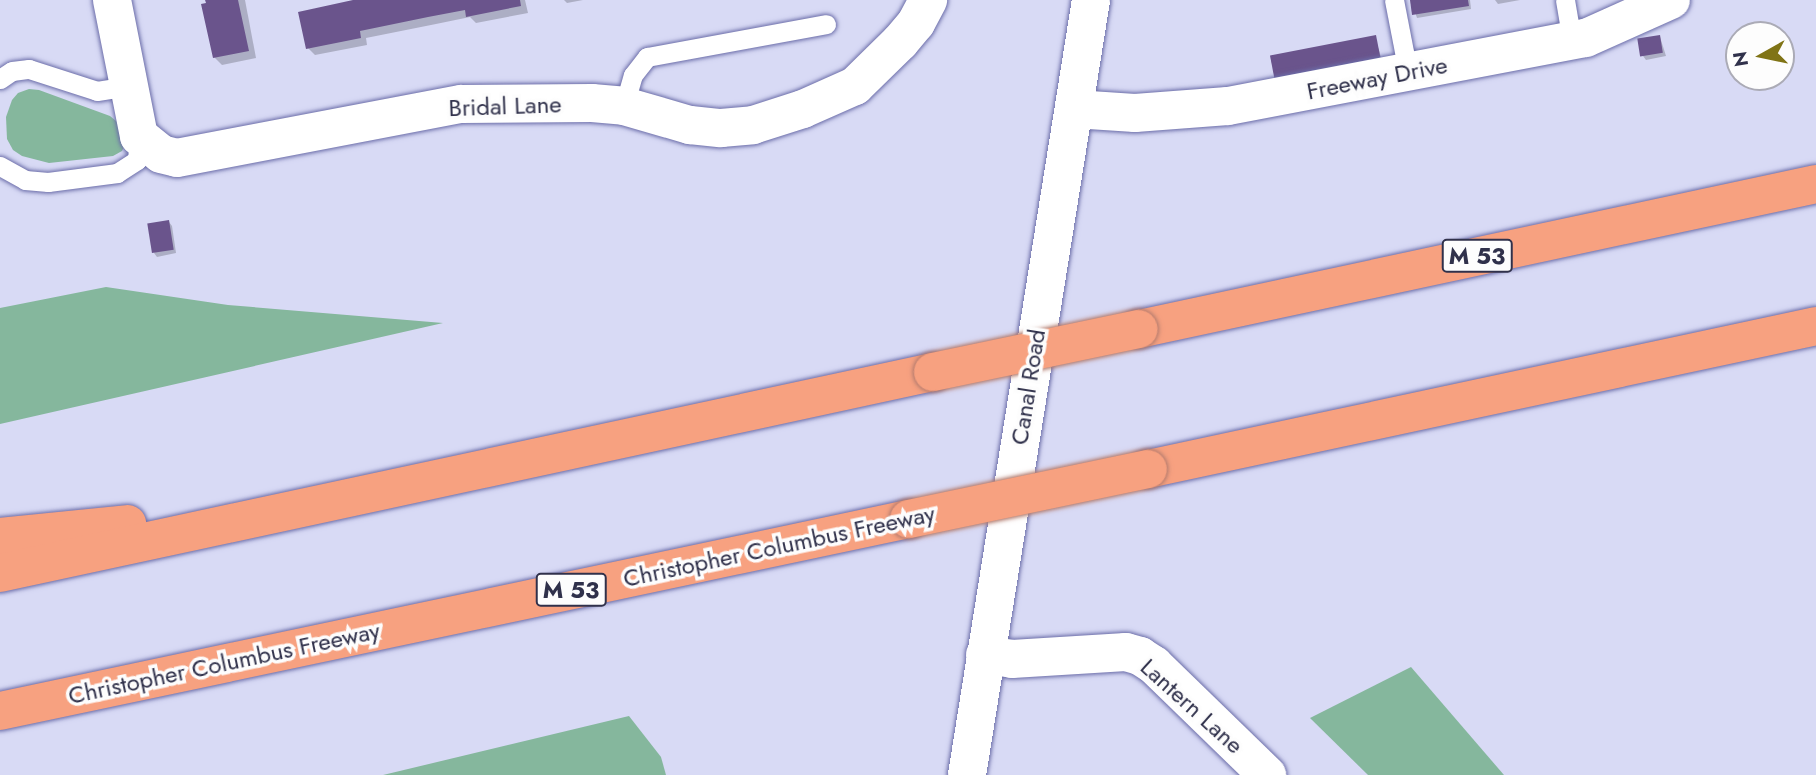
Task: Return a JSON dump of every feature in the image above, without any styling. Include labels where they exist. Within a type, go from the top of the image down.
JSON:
[{"type":"highway","name":"M 53","points":[[0,573],[1816,184]]},
{"type":"highway","name":"Christopher Columbus Freeway","points":[[0,711],[1816,326]]},
{"type":"highway","points":[[0,537],[324,503]]},
{"type":"highway","points":[[0,722],[233,660]]},
{"type":"street","points":[[112,0],[139,136],[162,154],[177,158]]},
{"type":"street","name":"Bridal Lane","points":[[177,158],[461,104],[592,103],[624,106],[690,125],[721,128],[753,125],[803,109],[855,86],[916,23],[928,0]]},
{"type":"street","name":"Canal Road","points":[[967,775],[1091,0]]},
{"type":"street","name":"Freeway Drive","points":[[1074,109],[1135,113],[1228,106],[1572,41],[1615,27],[1671,0]]},
{"type":"street","name":"Lantern Lane","points":[[985,655],[1036,659],[1126,652],[1140,656],[1154,665],[1267,775]]},
{"type":"lane","points":[[1394,0],[1408,72]]},
{"type":"lane","points":[[1565,0],[1572,41]]},
{"type":"lane","points":[[624,106],[633,75],[647,57],[825,24]]},
{"type":"lane","points":[[0,79],[12,71],[29,69],[45,72],[88,89],[129,86]]},
{"type":"lane","points":[[117,173],[137,160],[139,136]]},
{"type":"lane","points":[[0,166],[25,180],[48,182],[117,173],[177,158]]},
{"type":"green space","points":[[29,89],[39,90],[110,116],[121,125],[126,143],[122,151],[113,156],[49,163],[22,156],[13,150],[7,139],[6,117],[12,100],[18,93]]},
{"type":"green space","points":[[106,287],[228,305],[443,323],[0,424],[0,308]]},
{"type":"green space","points":[[1411,667],[1504,775],[1368,775],[1310,718]]},
{"type":"green space","points":[[629,716],[661,757],[666,775],[383,775]]},
{"type":"building","points":[[205,0],[238,0],[249,51],[213,58],[201,4],[206,3]]},
{"type":"building","points":[[353,0],[520,0],[521,6],[466,17],[465,10],[428,17],[360,31],[361,38],[306,49],[298,12]]},
{"type":"building","points":[[1410,0],[1468,0],[1469,6],[1412,15]]},
{"type":"building","points":[[1376,35],[1381,61],[1275,81],[1270,56]]},
{"type":"building","points":[[1660,35],[1663,53],[1640,56],[1637,39]]},
{"type":"building","points":[[169,220],[174,250],[152,253],[147,223]]}]
